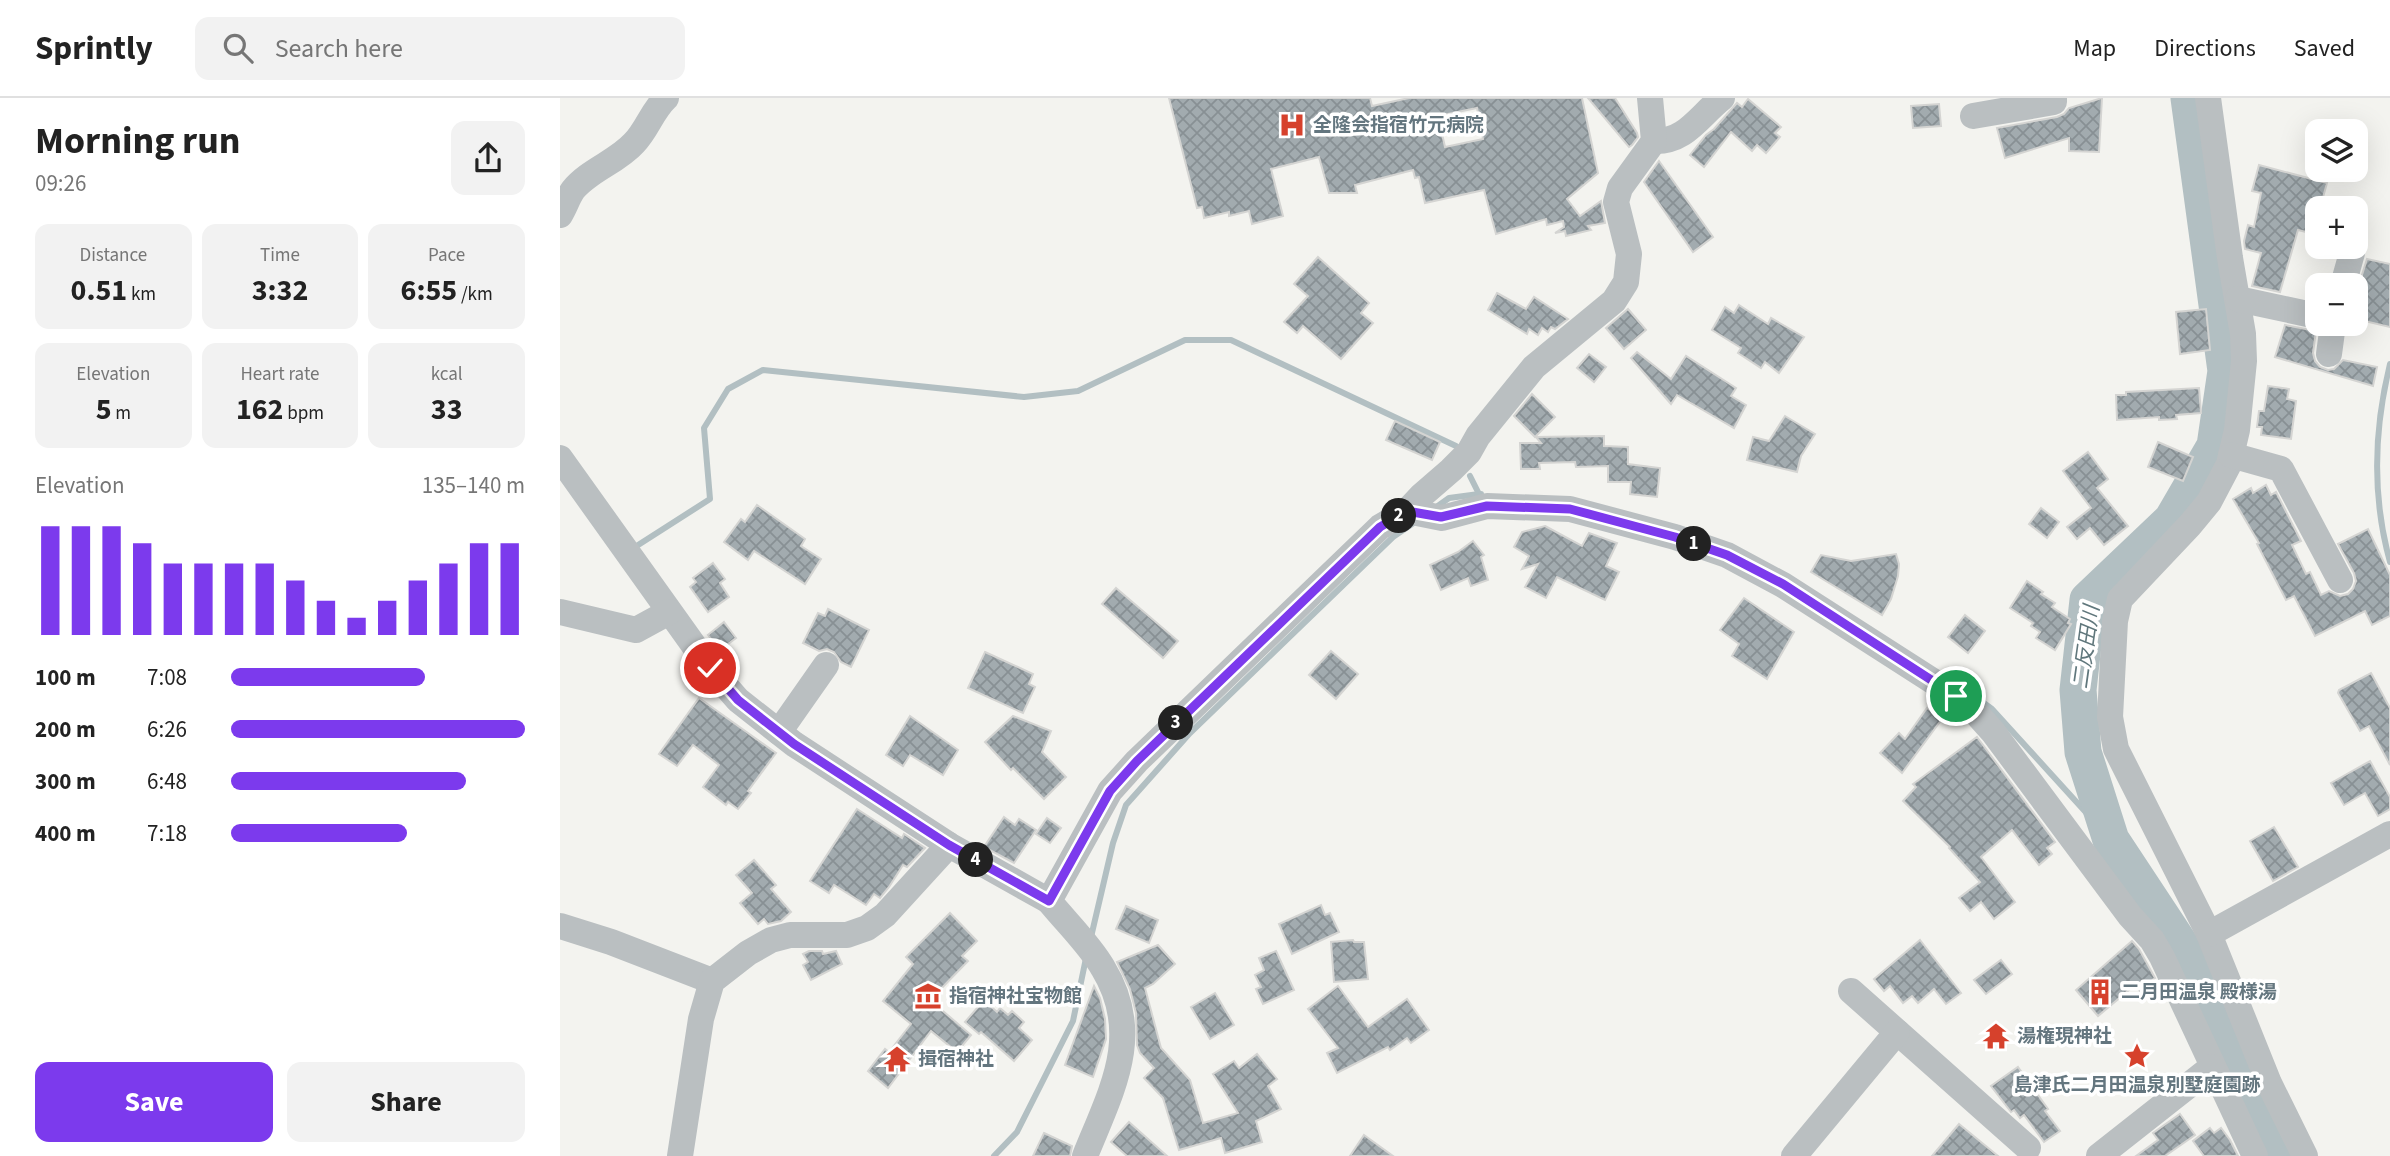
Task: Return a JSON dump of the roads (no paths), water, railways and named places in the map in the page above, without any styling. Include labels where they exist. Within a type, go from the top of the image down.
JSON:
[{"type":"street","points":[[560,215],[573,191],[637,141],[656,108],[666,98]]},
{"type":"street","points":[[1049,901],[1110,791],[1137,761],[1371,535],[1407,511],[1469,452],[1478,436],[1534,367],[1614,301],[1626,282],[1629,254],[1616,202],[1620,188],[1654,141],[1650,98]]},
{"type":"street","points":[[1654,141],[1677,138],[1723,98]]},
{"type":"street","points":[[1973,116],[2054,102],[2054,98]]},
{"type":"street","points":[[2208,98],[2225,231],[2243,334],[2244,361],[2237,430],[2230,464],[2209,502],[2190,526],[2120,599],[2115,621],[2110,717],[2116,749],[2209,934],[2269,1083],[2305,1156]]},
{"type":"street","points":[[2238,299],[2305,313]]},
{"type":"street","points":[[2329,354],[2331,336]]},
{"type":"street","points":[[2231,455],[2281,469],[2340,580]]},
{"type":"street","points":[[560,458],[710,668],[738,700],[779,732],[949,845],[1049,901],[1098,961],[1122,1010],[1123,1038],[1118,1074],[1085,1156]]},
{"type":"street","points":[[1407,511],[1441,517],[1487,506],[1570,509],[1688,541],[1727,555],[1783,584],[1956,696],[1993,732],[2130,916],[2152,940],[2255,1156]]},
{"type":"street","points":[[560,611],[636,630],[669,612]]},
{"type":"street","points":[[779,732],[826,665]]},
{"type":"street","points":[[2209,934],[2390,834]]},
{"type":"street","points":[[680,1156],[701,1019],[712,981],[747,953],[771,940],[790,935],[847,935],[867,928],[885,915],[949,845]]},
{"type":"street","points":[[560,926],[611,942],[712,981]]},
{"type":"street","points":[[1851,991],[2032,1153]]},
{"type":"street","points":[[1794,1156],[1897,1032]]},
{"type":"street","points":[[2099,1156],[2212,1067]]},
{"type":"waterway","name":"二反田川","points":[[2189,98],[2226,371],[2215,446],[2172,520],[2088,600],[2078,690],[2083,752],[2111,840],[2181,946],[2276,1156]]},
{"type":"waterway","points":[[635,547],[710,499],[704,428],[728,389],[763,370],[1024,397],[1078,391],[1185,340],[1231,340],[1456,446]]},
{"type":"waterway","points":[[2390,364],[2381,413],[2377,463],[2380,513],[2390,562]]},
{"type":"waterway","points":[[1470,476],[1481,494]]},
{"type":"waterway","points":[[1435,508],[1449,498],[1479,494]]},
{"type":"waterway","points":[[1091,937],[1113,843],[1126,805],[1190,733],[1393,537],[1415,522]]},
{"type":"waterway","points":[[1981,701],[1992,709],[2111,840]]},
{"type":"waterway","points":[[994,1156],[1017,1132],[1073,1021],[1086,958]]},
{"type":"place","name":"全隆会指宿竹元病院","points":[[1292,125]]},
{"type":"place","name":"二月田温泉 殿様湯","points":[[2100,992]]},
{"type":"place","name":"指宿神社宝物館","points":[[928,996]]},
{"type":"place","name":"湯権現神社","points":[[1996,1036]]},
{"type":"place","name":"島津氏二月田温泉別墅庭園跡","points":[[2137,1056]]},
{"type":"place","name":"揖宿神社","points":[[897,1059]]}]
